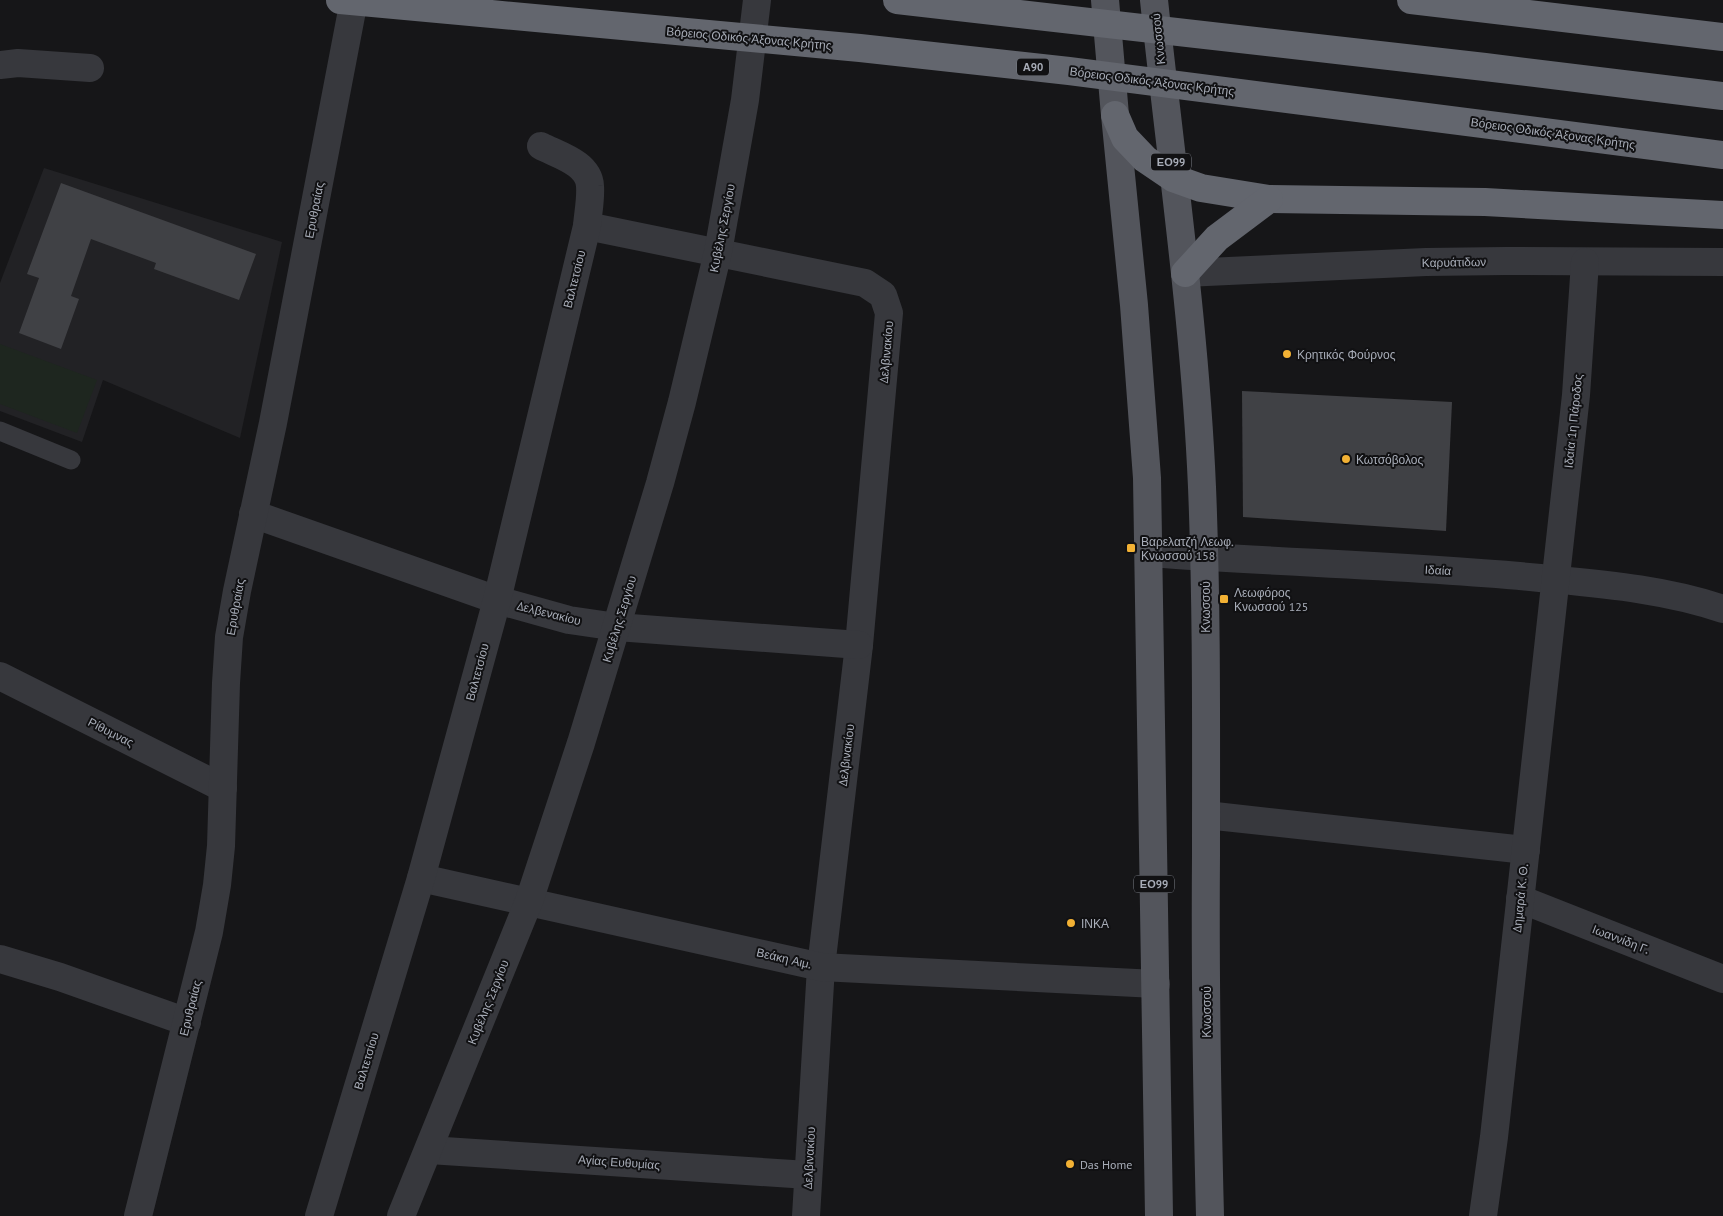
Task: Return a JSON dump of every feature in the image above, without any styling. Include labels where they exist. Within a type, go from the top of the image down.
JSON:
[{"type":"highway","name":"Βόρειος Οδικός Άξονας Κρήτης","points":[[340,0],[860,48],[1069,71],[1723,155]]},
{"type":"highway","points":[[897,0],[1723,96]]},
{"type":"highway","points":[[1411,0],[1723,37]]},
{"type":"highway","points":[[1115,115],[1125,138],[1145,159],[1173,178],[1200,188],[1269,199],[1485,202],[1723,215]]},
{"type":"highway","points":[[1185,273],[1217,238],[1269,199]]},
{"type":"main road","name":"ΕΟ99","points":[[1105,0],[1147,469],[1150,553],[1158,1216]]},
{"type":"main road","name":"Κνωσσού","points":[[1154,0],[1191,324],[1204,557],[1206,1025],[1210,1216]]},
{"type":"street","name":"Ερυθραίας","points":[[138,1216],[209,932],[221,846],[229,637],[273,423],[354,0]]},
{"type":"street","name":"Κυβέλης Σεργίου","points":[[401,1216],[480,1019],[530,901],[617,627],[682,402],[718,252],[745,100],[757,0]]},
{"type":"street","points":[[0,65],[18,64],[90,68]]},
{"type":"street","name":"Βαλτετσίου","points":[[319,1216],[421,878],[497,600],[587,226],[590,185],[585,171],[576,164],[541,146]]},
{"type":"street","points":[[587,226],[718,252]]},
{"type":"street","name":"Δελβινακίου","points":[[718,252],[866,283],[883,295],[889,313],[859,645],[821,967],[806,1216]]},
{"type":"street","name":"Καρυάτιδων","points":[[1185,273],[1417,262],[1506,260],[1723,262]]},
{"type":"street","name":"Ιδαία 1η Πάροδος","points":[[1557,580],[1577,386],[1585,262]]},
{"type":"street","name":"Δελβενακίου","points":[[253,514],[497,600],[569,620],[617,627],[859,645]]},
{"type":"street","name":"Ιδαία","points":[[1150,553],[1488,573],[1644,591],[1695,600],[1723,609]]},
{"type":"street","name":"Δημαρά Κ. Θ.","points":[[1483,1216],[1494,1137],[1557,580]]},
{"type":"street","name":"Ρίθυμνας","points":[[0,676],[223,788]]},
{"type":"street","points":[[1206,815],[1526,850]]},
{"type":"street","name":"Βεάκη Αιμ.","points":[[421,878],[821,967],[1156,984]]},
{"type":"street","name":"Ιωαννίδη Γ.","points":[[1520,899],[1723,979]]},
{"type":"street","points":[[0,958],[187,1022]]},
{"type":"street","name":"Αγίας Ευθυμίας","points":[[429,1150],[808,1175]]},
{"type":"lane","points":[[0,431],[71,460]]},
{"type":"shaded area","points":[[44,168],[282,242],[240,438],[103,380],[82,442],[0,411],[0,283]]},
{"type":"shaded area","points":[[0,344],[97,380],[77,433],[0,404]]},
{"type":"building","points":[[61,183],[256,254],[239,300],[154,269],[156,263],[91,239],[71,296],[79,299],[61,349],[19,333],[39,278],[27,274]]},
{"type":"building","name":"Κωτσόβολος","points":[[1242,391],[1452,402],[1446,531],[1243,517]]},
{"type":"place","name":"Κρητικός Φούρνος","points":[[1287,354]]},
{"type":"place","name":"Κωτσόβολος","points":[[1346,459]]},
{"type":"place","name":"Βαρελατζή Λεωφ. Κνωσσού 158","points":[[1131,548]]},
{"type":"place","name":"Λεωφόρος Κνωσσού 125","points":[[1224,599]]},
{"type":"place","name":"ΙΝΚΑ","points":[[1071,923]]},
{"type":"place","name":"Das Home","points":[[1070,1164]]}]
